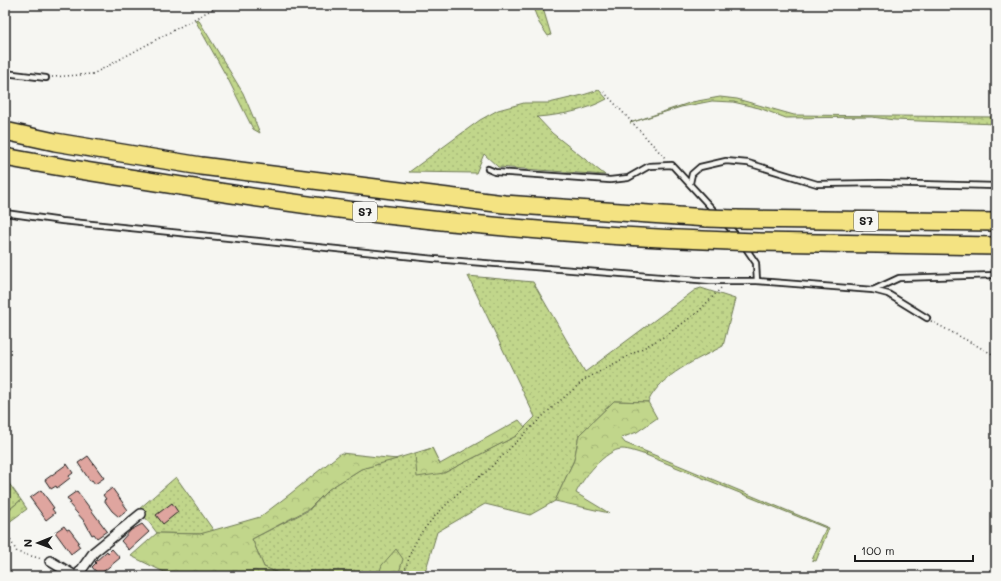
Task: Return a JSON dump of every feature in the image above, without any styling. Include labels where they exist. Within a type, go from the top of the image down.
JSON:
[{"type":"highway","name":"S7","points":[[5,132],[201,166],[504,204],[707,218],[996,222]]},
{"type":"highway","name":"S7","points":[[5,157],[303,205],[506,228],[656,239],[729,242],[996,246]]},
{"type":"street","points":[[50,561],[76,576],[94,552],[141,514]]},
{"type":"lane","points":[[5,73],[46,78]]},
{"type":"lane","points":[[690,183],[692,174],[700,167],[726,161],[748,163],[817,184],[880,183],[996,186]]},
{"type":"lane","points":[[488,169],[495,172],[610,180],[628,178],[649,166],[672,165],[690,183],[751,253],[756,263],[757,281]]},
{"type":"lane","points":[[5,213],[62,221],[434,259],[728,281],[757,281],[873,290],[888,294],[927,318]]},
{"type":"lane","points":[[873,290],[899,278],[996,275]]},
{"type":"path","points":[[46,78],[93,74],[220,5]]},
{"type":"path","points":[[604,92],[672,165]]},
{"type":"path","points":[[403,576],[412,549],[421,533],[434,517],[459,492],[486,472],[546,413],[584,380],[668,335],[698,312],[728,281]]},
{"type":"path","points":[[927,318],[996,356]]},
{"type":"path","points":[[5,536],[8,536],[17,552],[50,561]]},
{"type":"path","points":[[990,576],[996,567]]},
{"type":"green space","points":[[532,5],[542,5],[551,35],[548,36],[539,23]]},
{"type":"green space","points":[[198,19],[243,93],[260,133],[253,129],[229,81],[195,20]]},
{"type":"green space","points":[[599,90],[607,99],[590,107],[573,112],[537,117],[552,133],[605,175],[498,167],[484,154],[476,173],[409,172],[480,120],[498,110],[524,103],[549,103]]},
{"type":"green space","points":[[720,97],[737,99],[794,115],[996,117],[996,124],[894,120],[872,117],[786,118],[759,108],[733,102],[712,101],[681,107],[630,123],[692,102]]},
{"type":"green space","points":[[468,276],[533,282],[585,372],[695,290],[701,288],[735,299],[723,346],[691,362],[671,376],[654,392],[648,402],[614,401],[579,435],[574,460],[555,501],[530,515],[485,504],[437,532],[424,576],[285,576],[264,567],[252,539],[309,510],[329,489],[361,469],[432,448],[444,473],[516,436],[535,417]]},
{"type":"green space","points":[[614,401],[648,402],[657,418],[637,432],[621,438],[625,443],[647,452],[646,455],[625,449],[616,450],[602,459],[583,480],[576,493],[609,513],[555,501],[574,460],[579,435]]},
{"type":"green space","points":[[519,420],[525,427],[516,436],[444,473],[417,477],[415,454],[432,448],[440,464]]},
{"type":"green space","points":[[647,452],[829,528],[816,561],[812,560],[826,528],[646,455]]},
{"type":"green space","points":[[341,453],[397,459],[361,469],[329,489],[309,509],[252,539],[264,567],[285,576],[178,576],[162,571],[131,556],[157,533],[200,534],[260,517]]},
{"type":"green space","points":[[176,477],[214,531],[200,534],[157,533],[139,509]]},
{"type":"green space","points":[[5,478],[21,500],[5,513]]},
{"type":"green space","points":[[21,500],[27,509],[5,525],[5,513]]},
{"type":"green space","points":[[396,549],[403,559],[398,576],[378,576],[382,565]]},
{"type":"building","points":[[88,456],[104,478],[95,484],[92,480],[90,481],[78,463]]},
{"type":"building","points":[[67,464],[73,473],[69,476],[70,478],[57,488],[56,486],[51,489],[45,480]]},
{"type":"building","points":[[112,488],[128,510],[119,517],[112,511],[104,500],[106,499],[103,495]]},
{"type":"building","points":[[41,490],[54,508],[52,509],[55,513],[46,520],[30,498]]},
{"type":"building","points":[[77,491],[107,531],[97,538],[94,534],[92,535],[85,522],[69,504],[71,503],[67,498]]},
{"type":"building","points":[[172,503],[178,512],[163,524],[156,515]]},
{"type":"building","points":[[142,524],[149,532],[129,550],[121,541],[131,530]]},
{"type":"building","points":[[64,526],[67,530],[69,529],[79,542],[77,543],[80,547],[71,554],[55,532]]},
{"type":"building","points":[[112,549],[120,558],[99,575],[92,567],[96,563],[95,562],[107,551],[108,553]]}]
